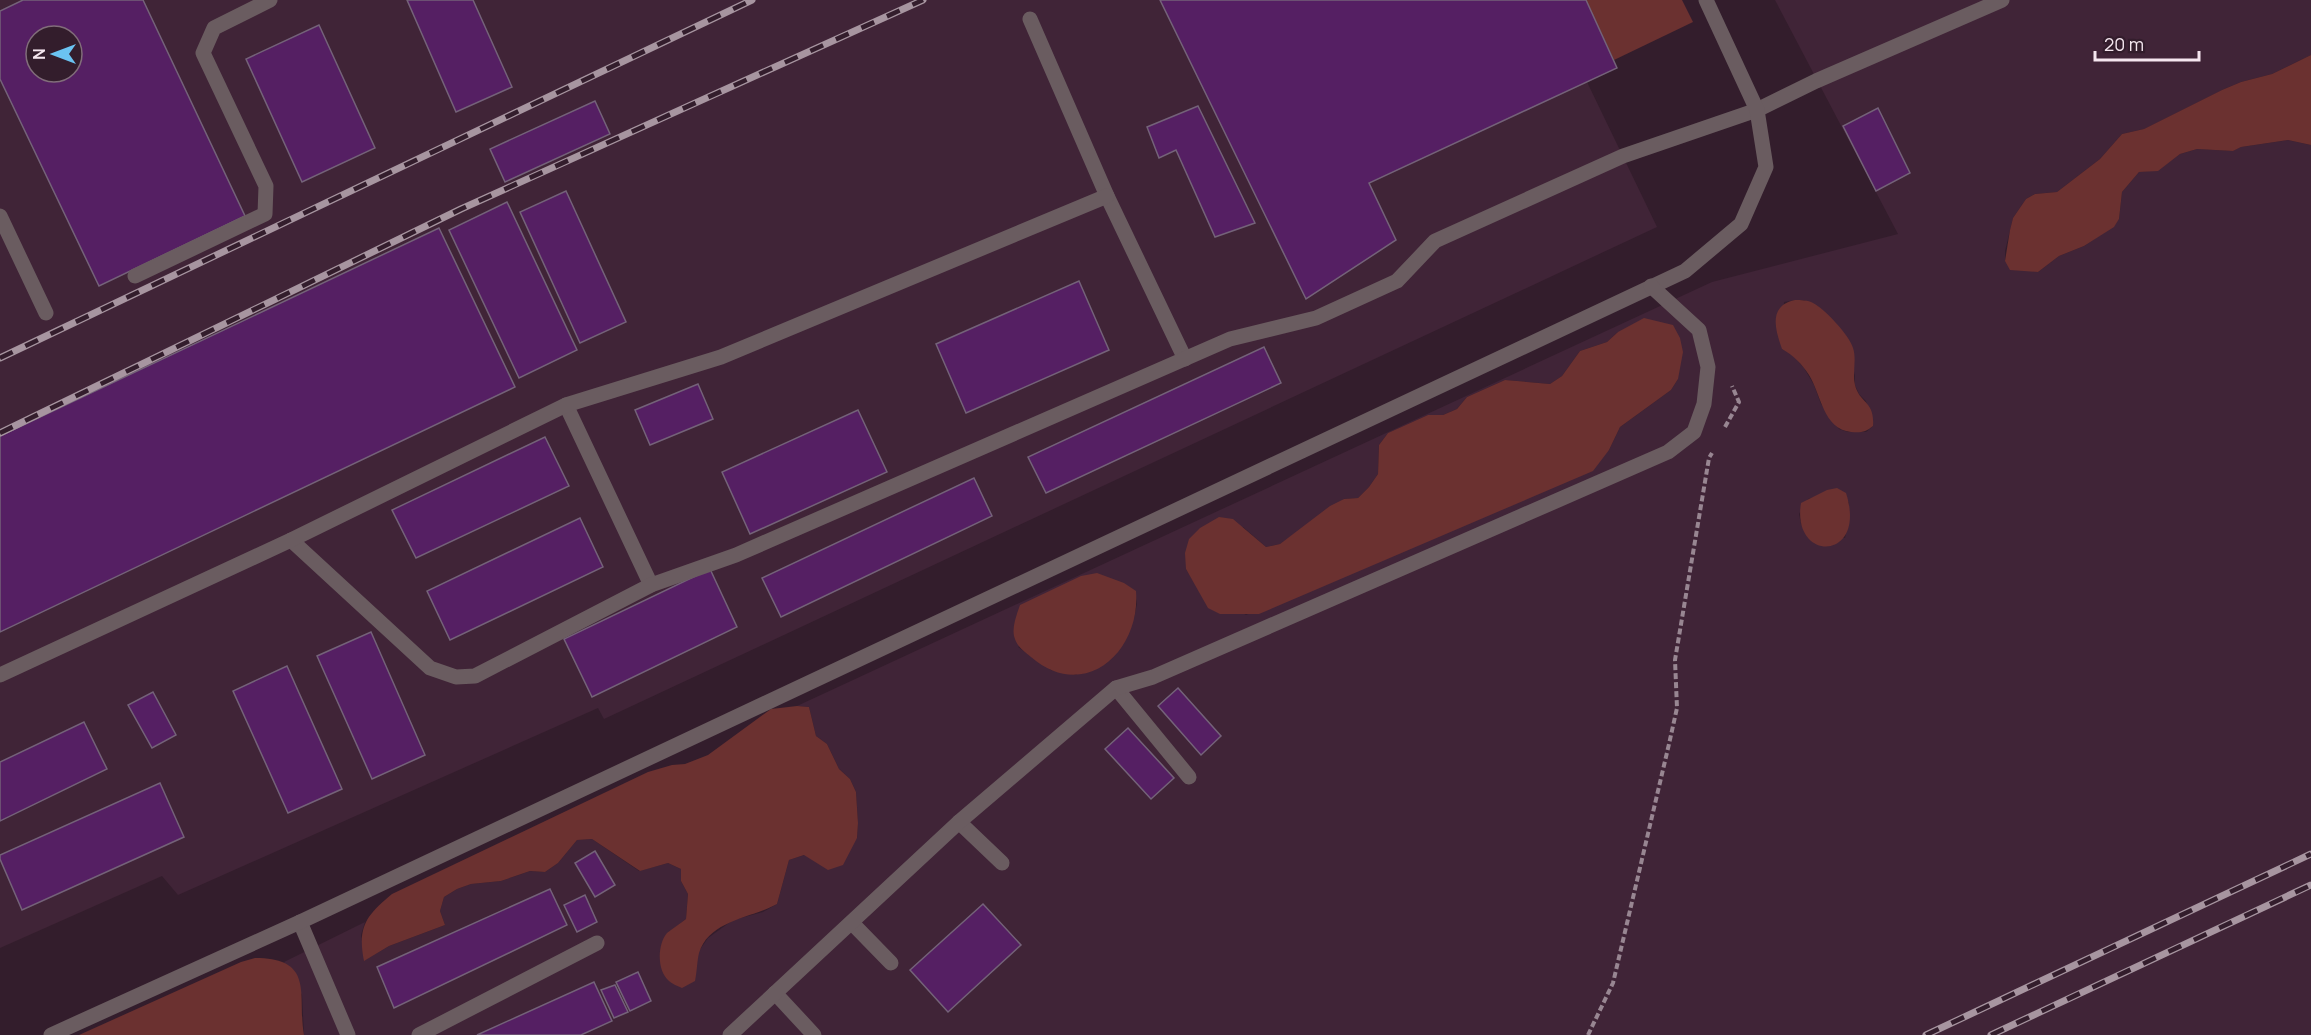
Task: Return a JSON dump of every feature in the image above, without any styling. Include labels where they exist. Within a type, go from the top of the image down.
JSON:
[{"type":"street","points":[[135,276],[265,214],[266,186],[203,53],[214,28],[270,0]]},
{"type":"street","points":[[51,1035],[300,922],[1685,271],[1741,224],[1766,167],[1757,110],[1706,0]]},
{"type":"street","points":[[291,540],[430,668],[456,676],[475,676],[651,585],[736,555],[1230,339],[1316,318],[1397,281],[1435,241],[1623,156],[1757,110],[1816,81],[2002,0]]},
{"type":"street","points":[[1030,19],[1107,196],[1185,359]]},
{"type":"street","points":[[0,675],[291,540],[566,405],[721,357],[1107,196]]},
{"type":"street","points":[[0,216],[45,312]]},
{"type":"street","points":[[730,1035],[959,822],[1116,688],[1153,677],[1668,452],[1694,432],[1704,404],[1708,367],[1699,330],[1651,286]]},
{"type":"street","points":[[566,405],[651,585]]},
{"type":"street","points":[[1116,688],[1189,777]]},
{"type":"street","points":[[959,822],[1002,863]]},
{"type":"street","points":[[300,922],[348,1035]]},
{"type":"street","points":[[852,923],[891,963]]},
{"type":"street","points":[[419,1035],[597,943]]},
{"type":"street","points":[[776,993],[814,1035]]},
{"type":"path","points":[[1724,430],[1739,402],[1730,380]]},
{"type":"path","points":[[1588,1035],[1613,983],[1677,708],[1675,660],[1709,458],[1714,449]]},
{"type":"shaded area","points":[[0,0],[1586,0],[1617,68],[1587,82],[1657,227],[604,719],[598,708],[178,895],[162,876],[0,948]]},
{"type":"shaded area","points":[[1586,0],[1682,0],[1693,22],[1614,60]]},
{"type":"shaded area","points":[[1775,0],[2311,0],[2311,55],[2272,74],[2241,82],[2222,90],[2144,129],[2122,134],[2100,159],[2057,192],[2035,194],[2026,199],[2013,218],[2005,251],[2005,261],[2038,272],[2059,256],[2084,246],[2114,226],[2119,219],[2122,192],[2139,172],[2158,170],[2180,154],[2197,149],[2233,151],[2241,147],[2288,140],[2311,145],[2311,1035],[304,1035],[302,995],[284,962],[365,922],[361,935],[365,960],[389,946],[445,925],[440,911],[444,897],[457,889],[471,884],[501,881],[530,871],[545,872],[558,863],[577,840],[592,839],[639,871],[668,863],[681,869],[681,881],[688,894],[686,919],[666,935],[660,958],[699,951],[708,938],[733,920],[763,912],[777,904],[789,860],[857,838],[856,792],[850,779],[839,769],[827,744],[816,736],[809,707],[797,706],[1712,282],[1898,234]],"holes":[[[1804,300],[1828,316],[1841,330],[1855,376],[1855,385],[1859,394],[1866,401],[1873,426],[1866,432],[1848,432],[1839,429],[1821,404],[1804,368],[1791,353],[1782,349],[1784,302]],[[1618,332],[1678,379],[1671,390],[1620,427],[1609,450],[1246,615],[1194,582],[1186,569],[1243,527],[1266,547],[1280,544],[1344,499],[1358,498],[1378,474],[1379,445],[1388,433],[1428,415],[1443,415],[1457,409],[1467,397],[1505,380],[1550,384],[1562,376],[1580,351],[1607,342]],[[1818,496],[1849,502],[1849,520],[1845,538],[1806,533],[1799,514],[1808,499]],[[1135,591],[1137,604],[1134,618],[1076,675],[1051,670],[1018,647]]]},
{"type":"shaded area","points":[[2311,55],[2311,145],[2288,140],[2241,147],[2233,151],[2197,149],[2180,154],[2158,171],[2139,172],[2122,192],[2119,219],[2114,227],[2084,246],[2059,256],[2038,272],[2010,270],[2005,261],[2010,230],[2013,218],[2026,199],[2035,194],[2057,192],[2100,159],[2122,134],[2144,129],[2222,90],[2241,82],[2272,74]]},
{"type":"shaded area","points":[[1795,300],[1809,301],[1818,306],[1836,323],[1851,343],[1855,357],[1855,385],[1872,412],[1873,426],[1868,430],[1851,432],[1834,424],[1824,410],[1806,371],[1794,357],[1782,349],[1777,334],[1777,313],[1786,303]]},
{"type":"shaded area","points":[[1644,318],[1673,325],[1680,338],[1683,352],[1678,379],[1671,390],[1620,427],[1609,450],[1593,471],[1259,614],[1220,614],[1208,608],[1186,569],[1185,553],[1189,539],[1200,528],[1219,517],[1233,519],[1266,547],[1280,544],[1330,506],[1344,499],[1358,498],[1369,487],[1378,474],[1379,445],[1388,433],[1428,415],[1443,415],[1457,409],[1467,397],[1505,380],[1550,384],[1562,376],[1580,351],[1607,342],[1618,332]]},
{"type":"shaded area","points":[[1837,488],[1846,493],[1850,516],[1847,532],[1839,542],[1828,546],[1817,544],[1807,536],[1801,523],[1801,503],[1827,490]]},
{"type":"shaded area","points":[[1097,573],[1124,583],[1136,591],[1135,613],[1129,634],[1119,651],[1105,664],[1089,672],[1070,675],[1051,670],[1025,652],[1015,640],[1015,620],[1020,605],[1081,576]]},
{"type":"shaded area","points":[[809,707],[816,736],[827,744],[839,769],[850,779],[856,792],[857,838],[843,865],[828,870],[804,855],[789,860],[777,904],[732,921],[712,933],[704,942],[699,953],[695,981],[682,988],[675,985],[665,977],[660,965],[661,944],[664,938],[667,933],[686,919],[688,894],[681,881],[681,869],[668,863],[640,871],[592,839],[577,840],[558,863],[545,872],[530,871],[501,881],[471,884],[457,889],[444,897],[440,911],[445,925],[389,946],[364,961],[362,939],[366,922],[376,908],[392,894],[648,772],[685,764],[708,755],[771,709]]},
{"type":"shaded area","points":[[255,958],[274,960],[287,965],[295,972],[302,993],[304,1035],[79,1035],[241,962]]},
{"type":"building","points":[[23,0],[143,0],[245,216],[99,286],[0,79],[0,11]]},
{"type":"building","points":[[407,0],[473,0],[512,87],[456,112]]},
{"type":"building","points":[[1160,0],[1586,0],[1617,68],[1369,183],[1396,240],[1306,299]]},
{"type":"building","points":[[319,25],[375,148],[302,182],[246,59]]},
{"type":"building","points":[[595,101],[610,134],[505,182],[490,149]]},
{"type":"building","points":[[1198,106],[1255,223],[1215,237],[1176,150],[1159,158],[1147,127]]},
{"type":"building","points":[[1878,108],[1910,173],[1876,191],[1843,126]]},
{"type":"building","points":[[566,191],[626,322],[580,343],[520,212]]},
{"type":"building","points":[[507,202],[577,350],[519,378],[449,230]]},
{"type":"building","points":[[439,228],[515,387],[0,632],[0,436]]},
{"type":"building","points":[[1079,281],[1109,350],[966,413],[936,344]]},
{"type":"building","points":[[1264,347],[1281,383],[1046,493],[1028,457]]},
{"type":"building","points":[[698,384],[713,419],[650,445],[635,410]]},
{"type":"building","points":[[858,410],[887,472],[750,534],[722,472]]},
{"type":"building","points":[[545,437],[569,486],[416,558],[392,510]]},
{"type":"building","points":[[974,478],[992,516],[781,617],[762,578]]},
{"type":"building","points":[[580,518],[603,567],[450,640],[427,591]]},
{"type":"building","points":[[710,569],[737,627],[592,697],[564,639]]},
{"type":"building","points":[[371,632],[425,755],[372,779],[317,656]]},
{"type":"building","points":[[287,666],[342,789],[288,813],[233,691]]},
{"type":"building","points":[[1178,688],[1221,736],[1201,755],[1158,706]]},
{"type":"building","points":[[153,692],[176,735],[152,748],[128,705]]},
{"type":"building","points":[[84,722],[107,769],[0,821],[0,762]]},
{"type":"building","points":[[1128,728],[1174,778],[1151,799],[1105,749]]},
{"type":"building","points":[[160,783],[184,837],[22,910],[0,855]]},
{"type":"building","points":[[595,851],[615,885],[595,897],[575,863]]},
{"type":"building","points":[[550,889],[567,925],[394,1008],[377,967]]},
{"type":"building","points":[[585,895],[597,922],[577,932],[564,905]]},
{"type":"building","points":[[983,904],[1021,945],[948,1012],[910,970]]},
{"type":"building","points":[[638,972],[651,1001],[630,1011],[616,982]]},
{"type":"building","points":[[594,982],[612,1021],[581,1035],[477,1035]]},
{"type":"building","points":[[615,985],[628,1012],[614,1018],[601,990]]},
{"type":"railway","points":[[0,358],[752,0]]},
{"type":"railway","points":[[0,433],[461,209],[923,0]]},
{"type":"railway","points":[[1926,1035],[2311,854]]},
{"type":"railway","points":[[1991,1035],[2311,885]]}]
